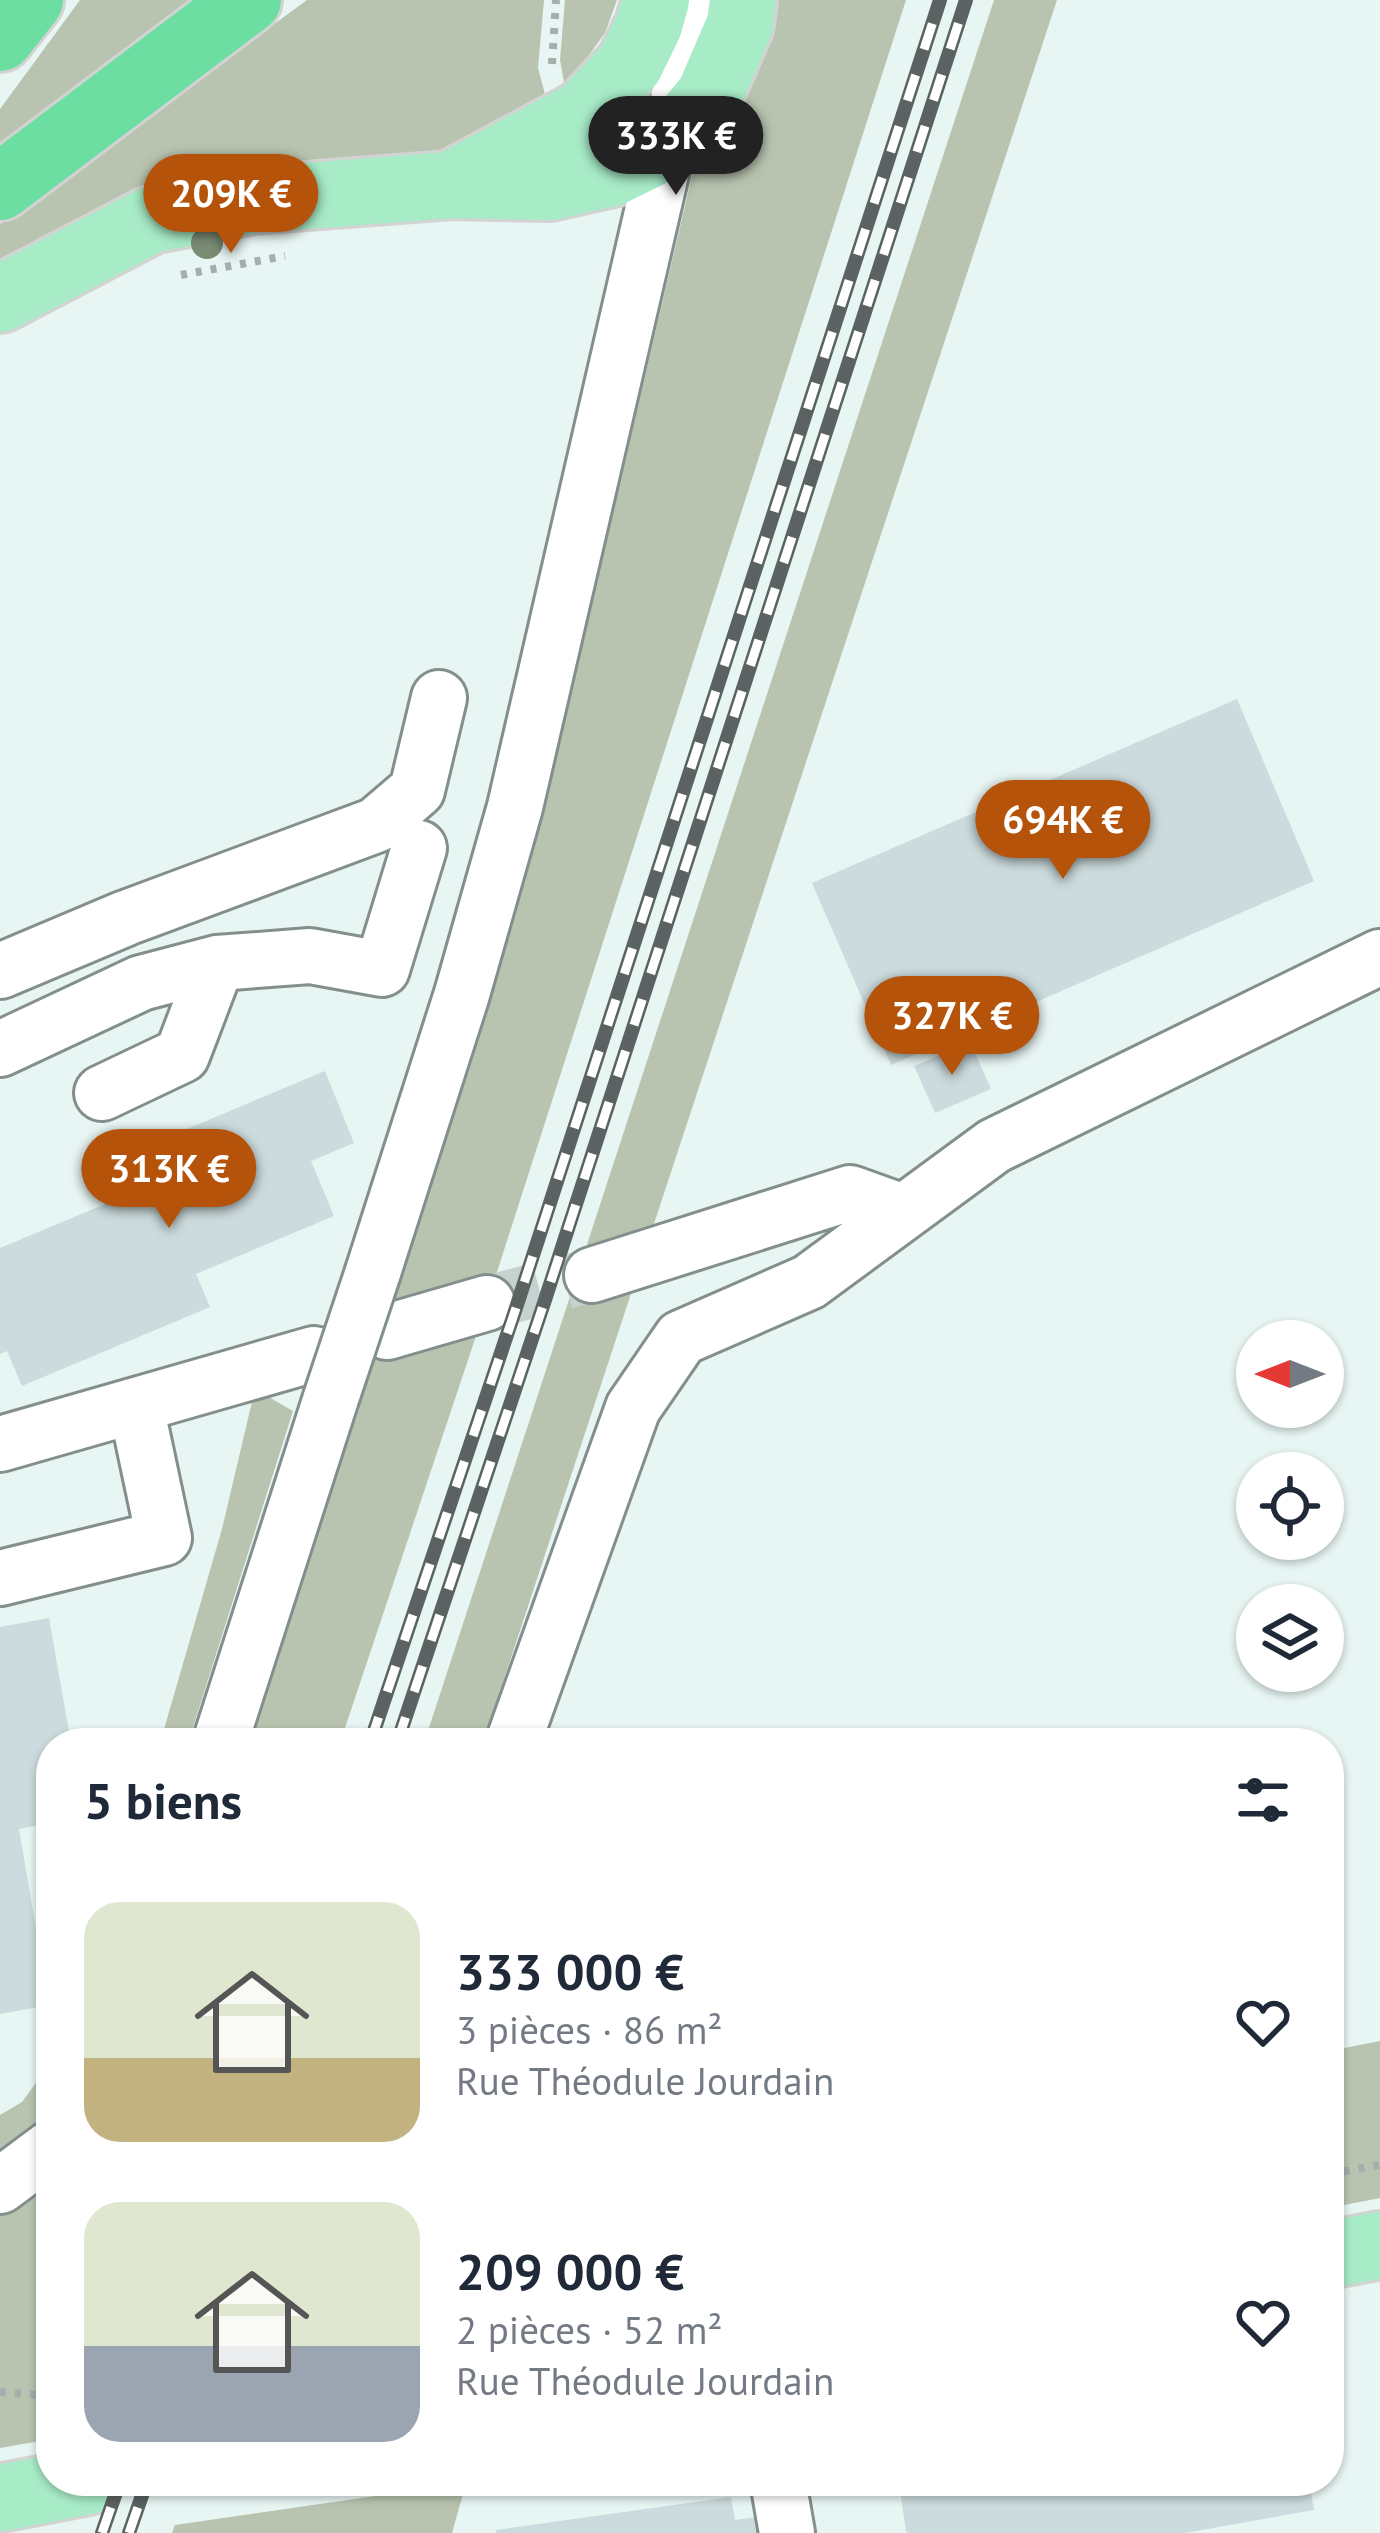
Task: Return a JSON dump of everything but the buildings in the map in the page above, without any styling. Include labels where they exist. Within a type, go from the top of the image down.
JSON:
[{"type":"highway","points":[[0,38],[30,0]]},
{"type":"highway","points":[[0,187],[248,0]]},
{"type":"main road","points":[[451,185],[584,113],[630,64],[656,0]]},
{"type":"main road","points":[[0,299],[151,220],[252,200],[451,185],[550,187],[612,172],[667,146],[709,96],[740,24],[743,0]]},
{"type":"main road","points":[[1344,2252],[1380,2246]]},
{"type":"main road","points":[[0,2498],[36,2491]]},
{"type":"street","points":[[224,1728],[323,1376],[373,1272],[462,994],[515,807],[701,0]]},
{"type":"street","points":[[0,971],[126,918],[376,825],[417,790],[439,698]]},
{"type":"street","points":[[0,1049],[142,982],[217,962],[310,956],[382,969],[419,848]]},
{"type":"street","points":[[518,1728],[633,1408],[681,1338],[809,1282],[994,1146],[1380,957]]},
{"type":"street","points":[[102,1093],[182,1055],[217,962]]},
{"type":"street","points":[[592,1275],[850,1193],[903,1212]]},
{"type":"street","points":[[387,1332],[487,1303]]},
{"type":"street","points":[[0,1444],[154,1400],[323,1376]]},
{"type":"street","points":[[0,1578],[164,1538],[154,1400]]},
{"type":"street","points":[[0,2186],[36,2159]]},
{"type":"street","points":[[781,2496],[788,2533]]},
{"type":"path","points":[[552,64],[556,0]]},
{"type":"path","points":[[164,278],[290,255]]},
{"type":"path","points":[[1344,2171],[1380,2164]]},
{"type":"path","points":[[0,2392],[36,2395]]},
{"type":"green space","points":[[80,0],[206,0],[0,148],[0,109]]},
{"type":"green space","points":[[307,0],[544,0],[538,68],[547,102],[490,147],[68,229],[23,249],[0,269],[0,224]]},
{"type":"green space","points":[[565,0],[617,0],[605,33],[565,88],[560,60]]},
{"type":"green space","points":[[765,0],[906,0],[487,1303],[345,1728],[253,1728],[546,798],[699,146]]},
{"type":"green space","points":[[994,0],[1057,0],[488,1728],[429,1728]]},
{"type":"green space","points":[[255,1389],[293,1411],[193,1728],[164,1728],[222,1529]]},
{"type":"green space","points":[[1380,2041],[1380,2198],[1344,2205],[1344,2048]]},
{"type":"green space","points":[[36,2083],[36,2127],[0,2157],[0,2115],[22,2102]]},
{"type":"green space","points":[[36,2192],[36,2442],[0,2448],[0,2216],[16,2210]]},
{"type":"green space","points":[[376,2496],[462,2496],[452,2533],[172,2533],[175,2525]]},
{"type":"tunnel","points":[[487,1303],[592,1275]]},
{"type":"railway","points":[[375,1728],[940,0]]},
{"type":"railway","points":[[402,1728],[966,0]]},
{"type":"railway","points":[[102,2533],[115,2496]]},
{"type":"railway","points":[[129,2533],[142,2496]]}]
